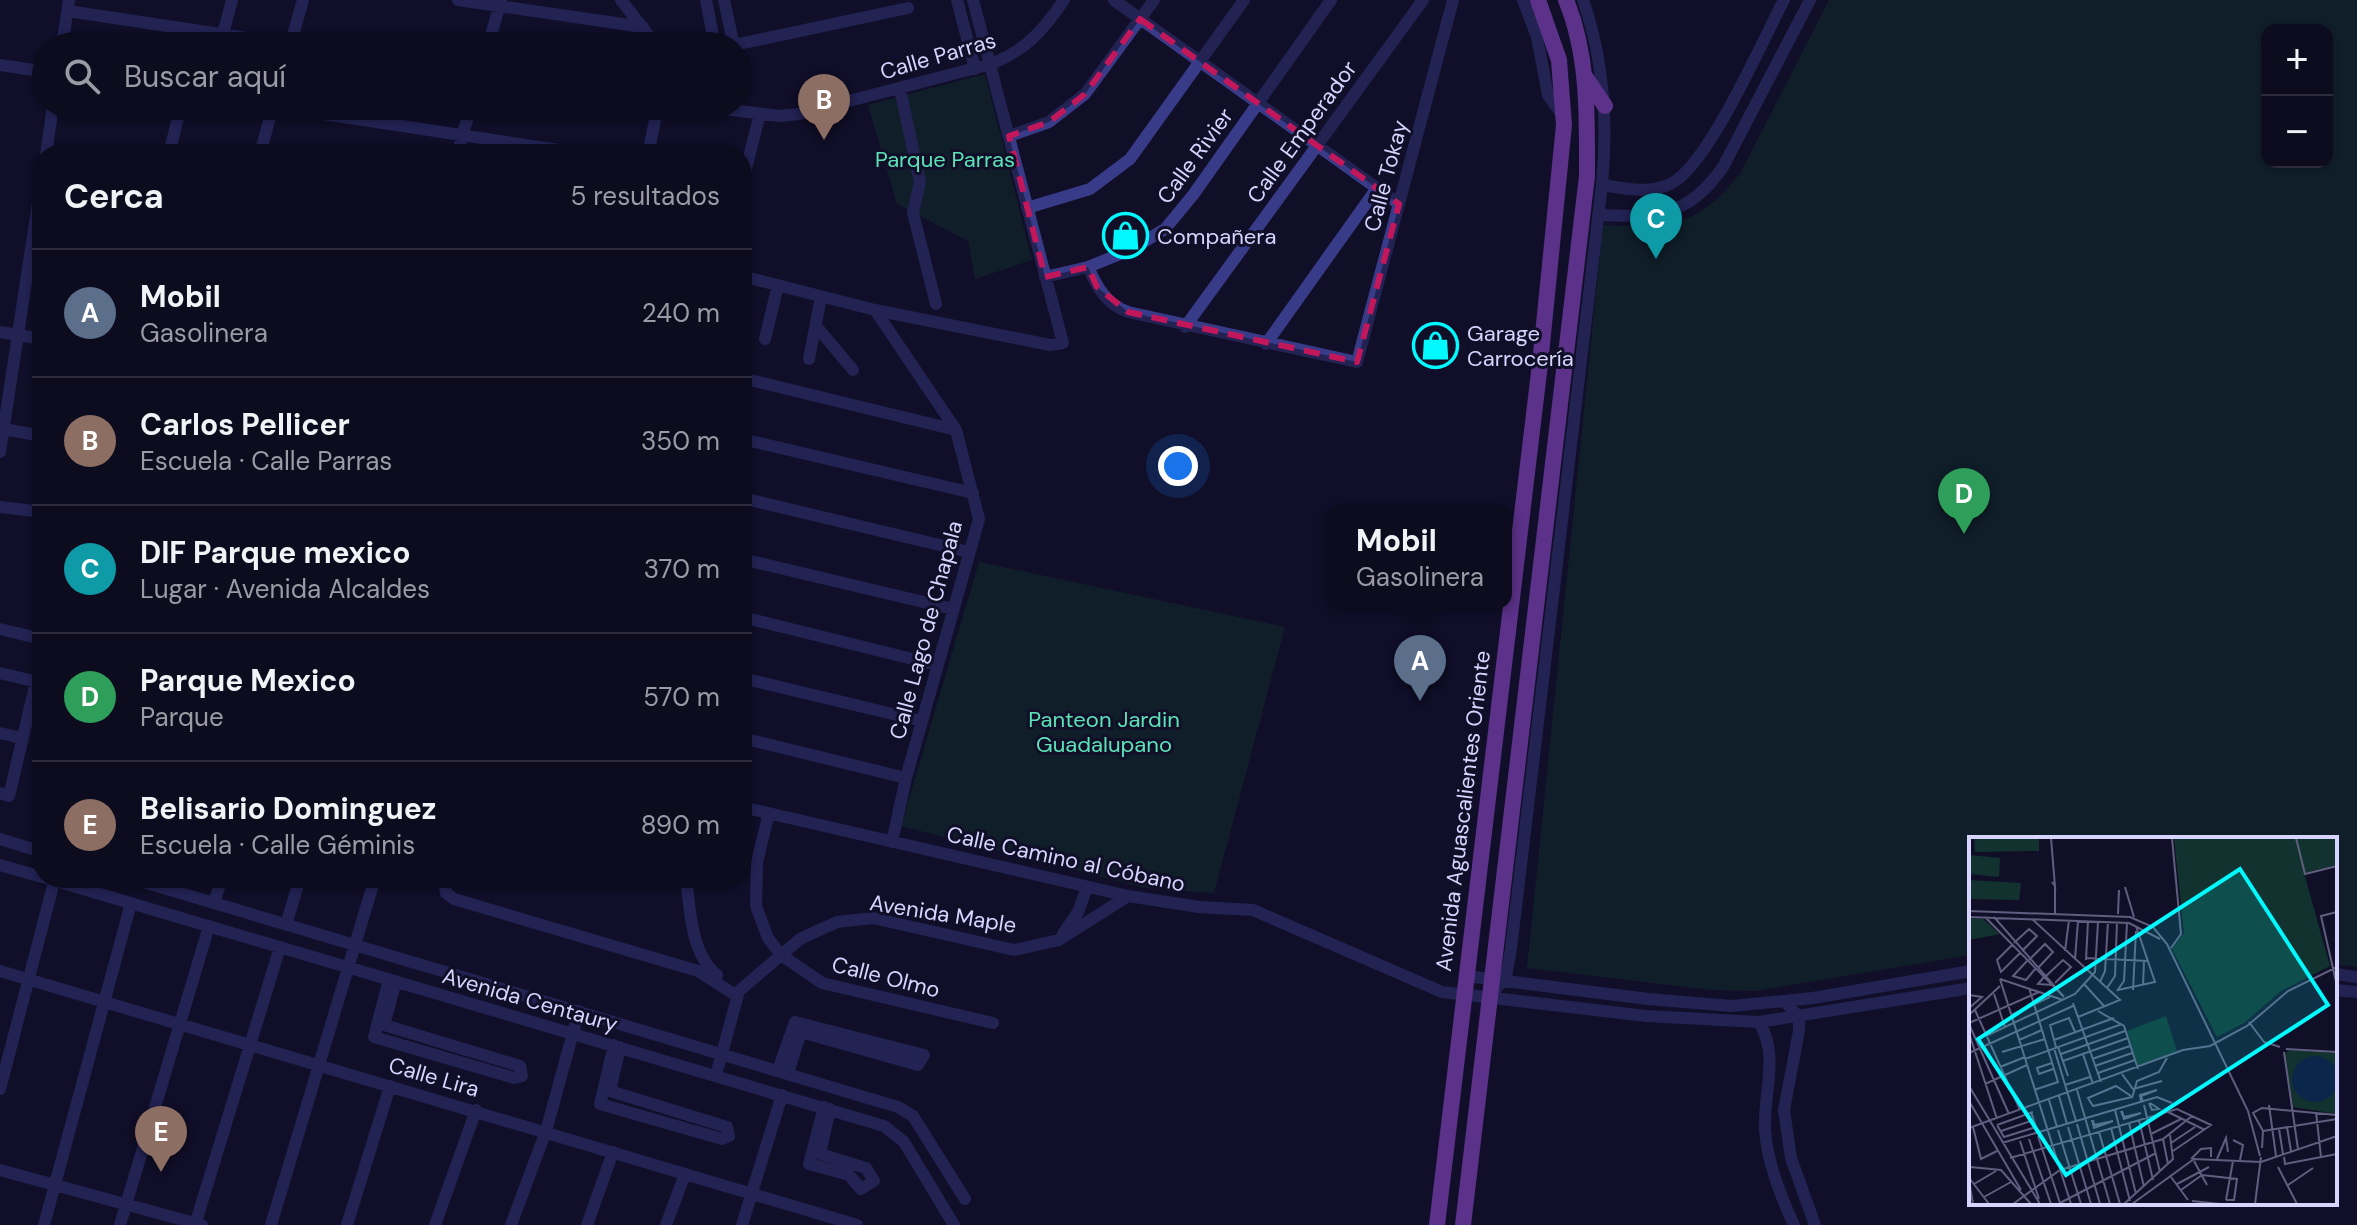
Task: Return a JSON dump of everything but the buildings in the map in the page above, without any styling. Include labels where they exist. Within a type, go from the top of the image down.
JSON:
[{"type":"main road","name":"Avenida Aguascalientes Oriente","points":[[1512,594],[1563,116],[1559,60],[1538,0]]},
{"type":"main road","points":[[1463,1225],[1495,987],[1561,393],[1595,181],[1584,75],[1566,0]]},
{"type":"main road","points":[[1584,75],[1605,106]]},
{"type":"main road","points":[[1561,393],[1576,381]]},
{"type":"main road","points":[[1524,495],[1549,497]]},
{"type":"main road","name":"Avenida Aguascalientes Oriente","points":[[1437,1225],[1510,609]]},
{"type":"main road","points":[[1513,805],[1524,824]]},
{"type":"street","points":[[224,32],[232,0]]},
{"type":"street","points":[[296,32],[303,0]]},
{"type":"street","points":[[458,0],[501,3],[643,27]]},
{"type":"street","points":[[621,0],[647,32]]},
{"type":"street","points":[[706,0],[712,32]]},
{"type":"street","points":[[724,0],[731,32]]},
{"type":"street","points":[[957,0],[975,69]]},
{"type":"street","points":[[752,278],[875,310],[1050,345],[1063,343],[973,0]]},
{"type":"street","name":"Calle Parras","points":[[752,113],[799,114],[991,64],[1018,54],[1041,34],[1064,0]]},
{"type":"street","points":[[1114,0],[1399,204]]},
{"type":"street","points":[[1009,136],[1049,122],[1085,94],[1154,0]]},
{"type":"street","points":[[1027,208],[1090,189],[1130,159],[1244,0]]},
{"type":"street","name":"Calle Rivier","points":[[1045,277],[1088,267],[1130,250],[1165,229],[1331,0]]},
{"type":"street","name":"Calle Emperador","points":[[1185,327],[1423,0]]},
{"type":"street","name":"Calle Tokay","points":[[1266,344],[1357,362],[1453,0]]},
{"type":"street","points":[[1523,0],[1537,37],[1548,95],[1563,116]]},
{"type":"street","points":[[1495,987],[1511,949],[1598,215],[1595,181],[1605,106],[1598,46],[1583,0]]},
{"type":"street","points":[[1595,181],[1635,190],[1667,186],[1689,171],[1712,136],[1784,0]]},
{"type":"street","points":[[1598,215],[1660,214],[1687,205],[1707,189],[1723,167],[1810,0]]},
{"type":"street","points":[[492,32],[501,3]]},
{"type":"street","points":[[64,32],[68,5],[212,32]]},
{"type":"street","points":[[752,42],[908,8]]},
{"type":"street","points":[[0,65],[32,70]]},
{"type":"street","points":[[900,89],[920,182],[913,213],[936,304]]},
{"type":"street","points":[[752,144],[760,114]]},
{"type":"street","points":[[47,144],[51,120]]},
{"type":"street","points":[[172,144],[178,120]]},
{"type":"street","points":[[262,144],[268,120]]},
{"type":"street","points":[[364,120],[520,144]]},
{"type":"street","points":[[460,144],[467,120]]},
{"type":"street","points":[[650,144],[655,120]]},
{"type":"street","points":[[1088,267],[1097,287],[1116,308],[1266,344],[1377,188]]},
{"type":"street","points":[[0,452],[32,240]]},
{"type":"street","points":[[27,271],[32,272]]},
{"type":"street","points":[[765,339],[778,285]]},
{"type":"street","points":[[809,359],[821,297]]},
{"type":"street","name":"Calle Lago de Chapala","points":[[875,310],[956,430],[979,519],[906,778],[892,842]]},
{"type":"street","points":[[816,326],[853,370]]},
{"type":"street","points":[[0,332],[32,337]]},
{"type":"street","points":[[752,380],[956,430]]},
{"type":"street","points":[[4,429],[32,434]]},
{"type":"street","points":[[752,441],[973,493]]},
{"type":"street","points":[[752,500],[969,552]]},
{"type":"street","points":[[0,507],[32,511]]},
{"type":"street","points":[[752,561],[953,609]]},
{"type":"street","points":[[752,619],[937,665]]},
{"type":"street","points":[[0,629],[32,637]]},
{"type":"street","points":[[0,673],[32,680]]},
{"type":"street","points":[[752,680],[922,721]]},
{"type":"street","points":[[4,795],[32,705]]},
{"type":"street","points":[[0,733],[22,738]]},
{"type":"street","points":[[752,740],[906,778]]},
{"type":"street","name":"Calle Camino al Cóbano","points":[[752,809],[1128,896],[1199,907],[1253,910],[1424,987],[1465,984],[1495,987]]},
{"type":"street","name":"Calle Olmo","points":[[769,813],[757,862],[756,906],[768,938],[780,954],[822,983],[993,1023]]},
{"type":"street","points":[[0,839],[32,849]]},
{"type":"street","name":"Avenida Centaury","points":[[0,865],[32,873]]},
{"type":"street","points":[[1059,940],[1078,912],[1087,887]]},
{"type":"street","points":[[0,1089],[47,888]]},
{"type":"street","name":"Avenida Centaury","points":[[82,888],[827,1108],[895,1132],[954,1225]]},
{"type":"street","name":"Avenida Centaury","points":[[165,888],[898,1107],[913,1116],[965,1199]]},
{"type":"street","points":[[214,903],[219,888]]},
{"type":"street","points":[[286,925],[297,888]]},
{"type":"street","points":[[271,1225],[372,888]]},
{"type":"street","points":[[445,888],[446,893],[454,899],[702,969],[738,994],[716,1075]]},
{"type":"street","points":[[687,888],[702,969]]},
{"type":"street","name":"Avenida Maple","points":[[738,994],[800,939],[837,922],[873,918],[1014,950],[1059,940],[1128,896]]},
{"type":"street","points":[[44,1225],[131,903]]},
{"type":"street","points":[[120,1225],[209,926]]},
{"type":"street","points":[[0,1170],[197,1224],[280,947]]},
{"type":"street","points":[[1511,949],[1517,971],[1535,984]]},
{"type":"street","name":"Calle Lira","points":[[0,971],[857,1225]]},
{"type":"street","points":[[1495,987],[1535,984],[1731,1006],[1813,998],[1969,971]]},
{"type":"street","points":[[2337,974],[2357,977]]},
{"type":"street","points":[[392,980],[384,1025],[520,1066],[522,1076],[514,1078],[374,1037],[392,980]]},
{"type":"street","points":[[1495,987],[1646,1016],[1759,1022],[1969,988]]},
{"type":"street","points":[[2337,990],[2357,992]]},
{"type":"street","points":[[1813,998],[1818,1014]]},
{"type":"street","points":[[1784,1001],[1799,1017]]},
{"type":"street","points":[[511,1225],[546,1131],[579,1011]]},
{"type":"street","points":[[1799,1017],[1784,1110],[1791,1158],[1815,1225]]},
{"type":"street","points":[[795,1022],[924,1055],[918,1065],[801,1032],[783,1072],[795,1022]]},
{"type":"street","points":[[1759,1022],[1772,1052],[1765,1132],[1776,1179],[1794,1225]]},
{"type":"street","points":[[617,1046],[610,1091],[727,1127],[729,1136],[722,1139],[600,1104],[617,1046]]},
{"type":"street","points":[[347,1225],[390,1086]]},
{"type":"street","points":[[827,1108],[809,1164],[849,1175],[861,1189],[874,1181],[866,1168],[820,1154],[832,1086]]},
{"type":"street","points":[[742,1225],[782,1095]]},
{"type":"street","points":[[435,1225],[476,1110]]},
{"type":"street","points":[[587,1225],[613,1152]]},
{"type":"street","points":[[666,1225],[685,1174]]},
{"type":"highlighted area","points":[[1140,19],[1399,204],[1357,362],[1128,312],[1097,287],[1088,267],[1045,277],[1009,136],[1049,122],[1085,94]]},
{"type":"green space","points":[[1829,0],[2357,0],[2357,967],[2337,964],[2337,837],[1969,837],[1969,955],[1756,991],[1711,990],[1527,968],[1603,225],[1646,226],[1681,221],[1711,204],[1741,172]]},
{"type":"green space","name":"Parque Parras","points":[[985,74],[1032,260],[975,279],[968,241],[897,204],[868,105]]},
{"type":"green space","name":"Panteon Jardin Guadalupano","points":[[979,562],[1285,627],[1214,893],[1145,888],[901,826]]},
{"type":"place","name":"Carlos Pellicer","points":[[824,140]]},
{"type":"place","name":"Compañera","points":[[1126,236]]},
{"type":"place","name":"DIF Parque mexico","points":[[1656,259]]},
{"type":"place","name":"Garage Carrocería","points":[[1436,346]]},
{"type":"place","name":"Parque Mexico","points":[[1964,534]]},
{"type":"place","name":"Mobil","points":[[1420,701]]},
{"type":"place","name":"Belisario Dominguez","points":[[161,1172]]}]
